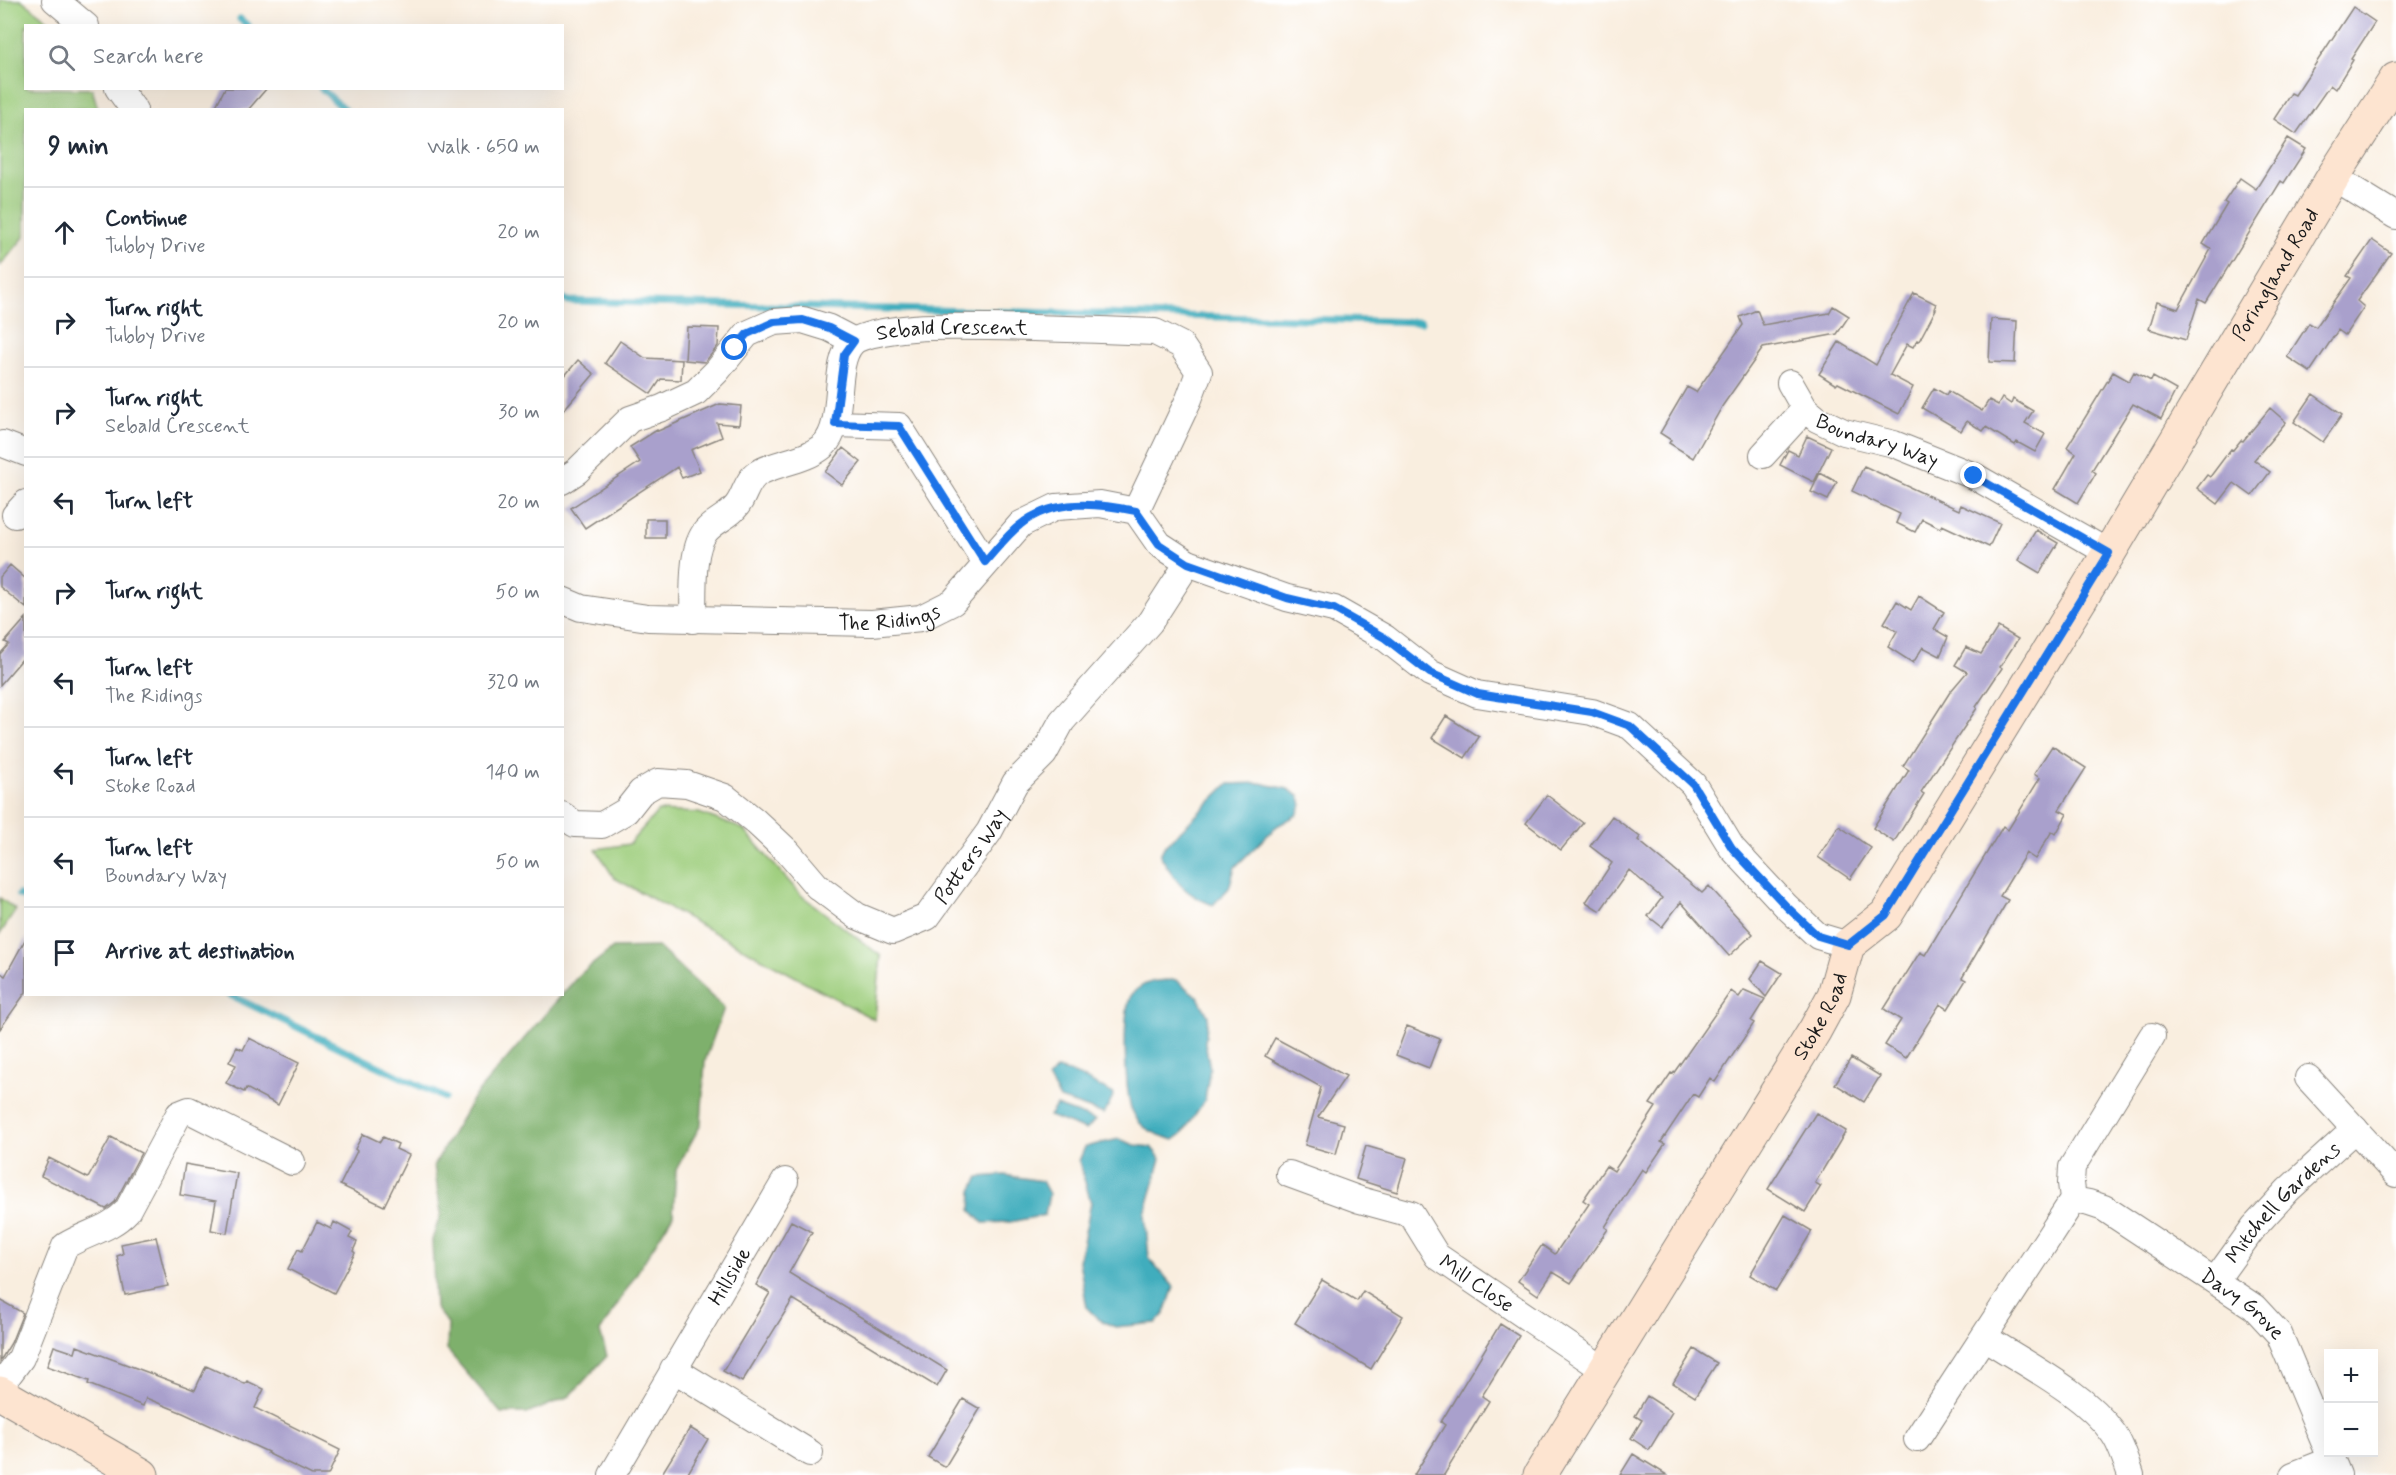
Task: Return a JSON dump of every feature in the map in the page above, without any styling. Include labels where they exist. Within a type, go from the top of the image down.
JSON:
[{"type":"street","points":[[55,0],[84,24]]},
{"type":"street","name":"Poringland Road","points":[[2158,470],[2332,177],[2396,79]]},
{"type":"street","points":[[119,90],[133,108]]},
{"type":"street","points":[[2332,177],[2396,216]]},
{"type":"street","points":[[564,480],[577,471],[630,419],[662,408],[696,392],[717,371],[747,334],[774,322],[803,320],[829,328],[854,341]]},
{"type":"street","name":"Sebald Crescent","points":[[693,620],[697,548],[706,531],[728,516],[740,502],[745,488],[758,472],[796,460],[824,446],[835,424],[844,355],[854,341],[878,333],[929,327],[1155,332],[1181,345],[1199,372],[1190,399],[1136,511]]},
{"type":"street","name":"Boundary Way","points":[[1790,383],[1805,409],[1817,419],[1844,432],[1894,444],[1974,476],[2109,553]]},
{"type":"street","name":"Boundary Way","points":[[1763,455],[1805,409]]},
{"type":"street","points":[[835,424],[899,426],[985,562]]},
{"type":"street","name":"Stoke Road","points":[[1540,1475],[1815,1030],[1834,995],[1848,945],[1886,915],[2158,470]]},
{"type":"street","name":"The Ridings","points":[[564,601],[581,608],[637,617],[693,620],[872,623],[921,618],[953,602],[985,562],[1021,524],[1056,507],[1100,504],[1136,511]]},
{"type":"street","points":[[1136,511],[1159,544],[1188,563],[1287,598],[1334,609],[1385,638],[1430,673],[1478,694],[1592,712],[1630,726],[1693,784],[1732,848],[1786,906],[1818,936],[1848,945]]},
{"type":"street","name":"Potters Way","points":[[564,816],[575,824],[602,825],[626,811],[641,792],[658,782],[687,784],[725,797],[756,821],[788,852],[817,886],[857,916],[893,931],[927,916],[989,832],[1015,783],[1044,754],[1062,721],[1084,694],[1121,657],[1150,622],[1188,563]]},
{"type":"street","points":[[1917,1439],[2073,1200],[2072,1167],[2152,1036]]},
{"type":"street","points":[[2308,1077],[2396,1174]]},
{"type":"street","points":[[0,1386],[21,1358],[65,1246],[80,1237],[115,1224],[127,1211],[179,1114],[189,1110],[292,1162]]},
{"type":"street","name":"Mitchell Gardens","points":[[2215,1281],[2261,1220],[2323,1157],[2355,1129]]},
{"type":"street","name":"Mill Close","points":[[1289,1174],[1360,1200],[1411,1214],[1437,1256],[1606,1371]]},
{"type":"street","name":"Hillside","points":[[612,1475],[785,1181]]},
{"type":"street","name":"Davy Grove","points":[[2073,1200],[2104,1209],[2254,1307],[2279,1334],[2334,1467]]},
{"type":"street","points":[[1984,1337],[2059,1385],[2100,1418],[2114,1434],[2131,1475]]},
{"type":"street","points":[[673,1369],[810,1453]]},
{"type":"street","points":[[0,1393],[142,1475]]},
{"type":"street","points":[[2293,1475],[2334,1467]]},
{"type":"green space","points":[[0,0],[22,0],[53,24],[24,24],[24,90],[92,90],[98,108],[24,108],[24,237],[0,266]]},
{"type":"green space","points":[[658,811],[699,813],[743,829],[801,895],[881,956],[875,1020],[614,878],[596,849],[629,844]]},
{"type":"green space","points":[[0,898],[16,910],[0,934]]},
{"type":"green space","points":[[658,947],[724,1008],[705,1061],[701,1124],[676,1170],[673,1215],[600,1332],[607,1356],[570,1396],[529,1413],[501,1413],[447,1350],[448,1324],[435,1308],[432,1240],[441,1213],[434,1165],[473,1098],[561,996],[564,996],[564,992],[579,975],[613,948]]},
{"type":"water","points":[[1260,783],[1288,789],[1299,796],[1302,805],[1297,815],[1277,826],[1235,867],[1229,888],[1213,905],[1203,901],[1181,886],[1160,855],[1164,847],[1228,784]]},
{"type":"water","points":[[1176,980],[1198,997],[1208,1016],[1205,1043],[1210,1068],[1205,1100],[1182,1134],[1174,1140],[1148,1129],[1134,1114],[1129,1098],[1125,1048],[1127,1014],[1133,993],[1147,983]]},
{"type":"water","points":[[1057,1069],[1079,1076],[1114,1094],[1104,1114],[1060,1099],[1048,1078]]},
{"type":"water","points":[[1056,1106],[1095,1120],[1086,1130],[1049,1116]]},
{"type":"water","points":[[1119,1139],[1135,1145],[1151,1147],[1161,1159],[1145,1214],[1149,1258],[1174,1287],[1165,1313],[1156,1323],[1115,1327],[1098,1319],[1087,1308],[1079,1261],[1091,1203],[1079,1161],[1085,1147]]},
{"type":"water","points":[[1004,1175],[1042,1181],[1049,1194],[1045,1215],[1010,1222],[983,1223],[971,1210],[972,1191],[979,1177]]},
{"type":"building","points":[[2353,7],[2375,22],[2335,89],[2330,85],[2296,134],[2274,119],[2291,93],[2295,95]]},
{"type":"building","points":[[224,90],[265,90],[250,108],[215,108]]},
{"type":"building","points":[[2288,138],[2306,149],[2284,183],[2281,181],[2206,303],[2199,299],[2186,340],[2149,329],[2157,302],[2178,309],[2211,249],[2203,244],[2227,204],[2224,202],[2240,178],[2256,189]]},
{"type":"building","points":[[2372,240],[2391,253],[2357,301],[2364,307],[2345,335],[2338,330],[2310,372],[2287,357],[2309,323],[2316,327],[2351,278],[2347,276]]},
{"type":"building","points":[[1914,293],[1936,304],[1934,309],[1936,309],[1919,341],[1917,340],[1913,347],[1907,344],[1890,375],[1913,387],[1899,414],[1838,383],[1836,385],[1819,374],[1839,342],[1876,365]]},
{"type":"building","points":[[1833,306],[1849,316],[1837,334],[1763,348],[1723,405],[1693,458],[1669,443],[1671,440],[1660,433],[1687,387],[1696,392],[1743,325],[1740,317],[1757,310],[1763,325],[1829,313]]},
{"type":"building","points":[[1991,319],[2017,321],[2015,363],[1989,362]]},
{"type":"building","points":[[687,327],[719,328],[718,346],[705,362],[685,360]]},
{"type":"building","points":[[620,341],[645,358],[682,360],[681,380],[661,379],[651,394],[605,363]]},
{"type":"building","points":[[578,360],[594,374],[564,410],[564,377]]},
{"type":"building","points":[[2113,372],[2129,381],[2134,372],[2151,381],[2153,377],[2176,390],[2161,419],[2133,404],[2092,470],[2096,473],[2078,503],[2055,489],[2076,453],[2067,447]]},
{"type":"building","points":[[1934,388],[1946,395],[1948,391],[1982,411],[1989,400],[1998,405],[2002,398],[2011,404],[2013,399],[2033,411],[2025,423],[2045,434],[2035,452],[2017,442],[2015,445],[1986,427],[1983,431],[1967,421],[1961,431],[1922,408]]},
{"type":"building","points":[[2313,394],[2342,415],[2323,442],[2294,422]]},
{"type":"building","points":[[720,404],[741,406],[739,425],[717,423],[722,437],[691,450],[700,471],[682,478],[677,467],[585,528],[571,508],[640,462],[630,447],[657,430]]},
{"type":"building","points":[[2270,408],[2286,422],[2254,460],[2270,472],[2252,496],[2234,483],[2218,504],[2197,488],[2207,475],[2210,477],[2231,449],[2233,450],[2241,440],[2243,441]]},
{"type":"building","points":[[1807,436],[1831,447],[1814,482],[1780,465],[1788,450],[1798,455]]},
{"type":"building","points":[[843,448],[861,462],[842,485],[825,472]]},
{"type":"building","points":[[1864,466],[1959,510],[1961,505],[2000,523],[1989,547],[1942,525],[1940,528],[1922,519],[1915,532],[1896,523],[1900,514],[1852,491]]},
{"type":"building","points":[[1820,473],[1837,482],[1828,500],[1811,492]]},
{"type":"building","points":[[646,519],[665,519],[665,538],[646,538]]},
{"type":"building","points":[[2036,530],[2058,543],[2040,573],[2018,560]]},
{"type":"building","points":[[10,565],[24,577],[24,606],[0,587],[0,577]]},
{"type":"building","points":[[1919,596],[1944,612],[1934,629],[1948,637],[1940,656],[1923,647],[1913,663],[1888,647],[1897,631],[1884,623],[1897,601],[1911,610]]},
{"type":"building","points":[[24,620],[24,657],[0,685],[0,654],[9,644],[5,642]]},
{"type":"building","points":[[1998,627],[2018,639],[1977,708],[1921,792],[1924,794],[1894,842],[1873,828],[1909,770],[1903,766],[1950,692],[1967,672],[1955,665],[1966,647],[1981,654]]},
{"type":"building","points":[[1446,716],[1479,737],[1465,758],[1432,738]]},
{"type":"building","points":[[2052,746],[2086,768],[2059,810],[2067,814],[2056,834],[2052,831],[2035,859],[2026,853],[2000,896],[2008,900],[1962,978],[1966,980],[1948,1009],[1940,1004],[1906,1058],[1885,1045],[1901,1020],[1884,1009],[1920,952],[1925,955],[2003,826],[2008,830],[2040,778],[2034,774]]},
{"type":"building","points":[[1547,795],[1583,823],[1561,850],[1526,823]]},
{"type":"building","points":[[1612,816],[1640,837],[1638,840],[1702,893],[1709,886],[1753,934],[1729,956],[1681,902],[1662,927],[1648,916],[1662,898],[1629,870],[1600,911],[1586,902],[1612,863],[1590,846]]},
{"type":"building","points":[[1839,826],[1871,848],[1850,879],[1818,857]]},
{"type":"building","points":[[24,942],[24,995],[0,1029],[0,972],[5,976]]},
{"type":"building","points":[[1762,961],[1782,973],[1766,997],[1750,979]]},
{"type":"building","points":[[1744,990],[1765,999],[1751,1021],[1754,1023],[1715,1082],[1710,1078],[1698,1097],[1693,1094],[1661,1142],[1665,1144],[1646,1172],[1642,1169],[1605,1227],[1608,1229],[1571,1283],[1553,1272],[1538,1295],[1518,1281],[1542,1245],[1555,1254],[1589,1204],[1583,1200],[1606,1166],[1614,1171],[1656,1107],[1650,1104],[1671,1073],[1673,1074],[1731,991],[1739,997]]},
{"type":"building","points":[[1407,1026],[1440,1039],[1429,1068],[1396,1055]]},
{"type":"building","points":[[249,1038],[299,1063],[278,1105],[246,1088],[244,1092],[226,1083],[236,1065],[229,1062],[237,1047],[243,1050]]},
{"type":"building","points":[[1275,1038],[1346,1076],[1318,1117],[1344,1124],[1336,1154],[1305,1145],[1321,1087],[1265,1056]]},
{"type":"building","points":[[1851,1058],[1880,1076],[1864,1102],[1835,1084]]},
{"type":"building","points":[[1816,1113],[1846,1131],[1815,1183],[1821,1186],[1805,1212],[1768,1189]]},
{"type":"building","points":[[363,1134],[380,1142],[383,1137],[398,1144],[396,1149],[409,1155],[384,1206],[340,1185]]},
{"type":"building","points":[[111,1137],[141,1153],[115,1202],[106,1209],[41,1176],[49,1158],[88,1178]]},
{"type":"building","points":[[1366,1146],[1407,1158],[1397,1192],[1356,1179]]},
{"type":"building","points":[[185,1164],[237,1173],[227,1233],[211,1230],[216,1201],[180,1195]]},
{"type":"building","points":[[1785,1215],[1812,1231],[1776,1291],[1750,1275]]},
{"type":"building","points":[[791,1221],[812,1232],[789,1273],[947,1370],[937,1387],[793,1299],[742,1382],[723,1371],[770,1293],[756,1285]]},
{"type":"building","points":[[317,1222],[331,1229],[334,1222],[352,1232],[349,1238],[357,1242],[353,1251],[355,1253],[334,1293],[288,1269],[298,1249],[302,1251]]},
{"type":"building","points":[[156,1237],[168,1286],[125,1295],[117,1256],[123,1254],[121,1244]]},
{"type":"building","points":[[1322,1280],[1357,1301],[1363,1291],[1403,1316],[1371,1369],[1295,1323]]},
{"type":"building","points":[[0,1300],[23,1313],[11,1343],[0,1361]]},
{"type":"building","points":[[1500,1324],[1519,1336],[1482,1396],[1489,1401],[1444,1475],[1414,1475],[1445,1425],[1441,1422]]},
{"type":"building","points":[[54,1346],[75,1353],[77,1346],[195,1390],[206,1366],[245,1384],[247,1381],[264,1389],[255,1408],[340,1450],[328,1475],[312,1475],[183,1413],[146,1398],[143,1406],[88,1384],[89,1381],[47,1366]]},
{"type":"building","points":[[1694,1349],[1717,1363],[1695,1397],[1673,1383]]},
{"type":"building","points":[[1647,1396],[1672,1412],[1649,1450],[1631,1438],[1642,1420],[1635,1416]]},
{"type":"building","points":[[963,1399],[980,1409],[945,1467],[928,1457]]},
{"type":"building","points":[[690,1428],[708,1439],[687,1475],[661,1475]]},
{"type":"building","points":[[1633,1454],[1667,1475],[1620,1475]]},
{"type":"waterway","points":[[240,19],[246,24]]},
{"type":"waterway","points":[[323,90],[343,108]]},
{"type":"waterway","points":[[564,299],[1421,322]]},
{"type":"waterway","points":[[19,895],[24,897]]},
{"type":"waterway","points":[[232,996],[445,1098]]},
{"type":"route","points":[[735,348],[747,334],[774,322],[803,320],[829,328],[854,341],[844,355],[835,424],[899,426],[985,562],[1021,524],[1056,507],[1100,504],[1136,511],[1159,544],[1188,563],[1287,598],[1334,609],[1385,638],[1430,673],[1478,694],[1592,712],[1630,726],[1693,784],[1732,848],[1786,906],[1818,936],[1848,945],[1886,915],[2109,553],[1974,476]]}]
